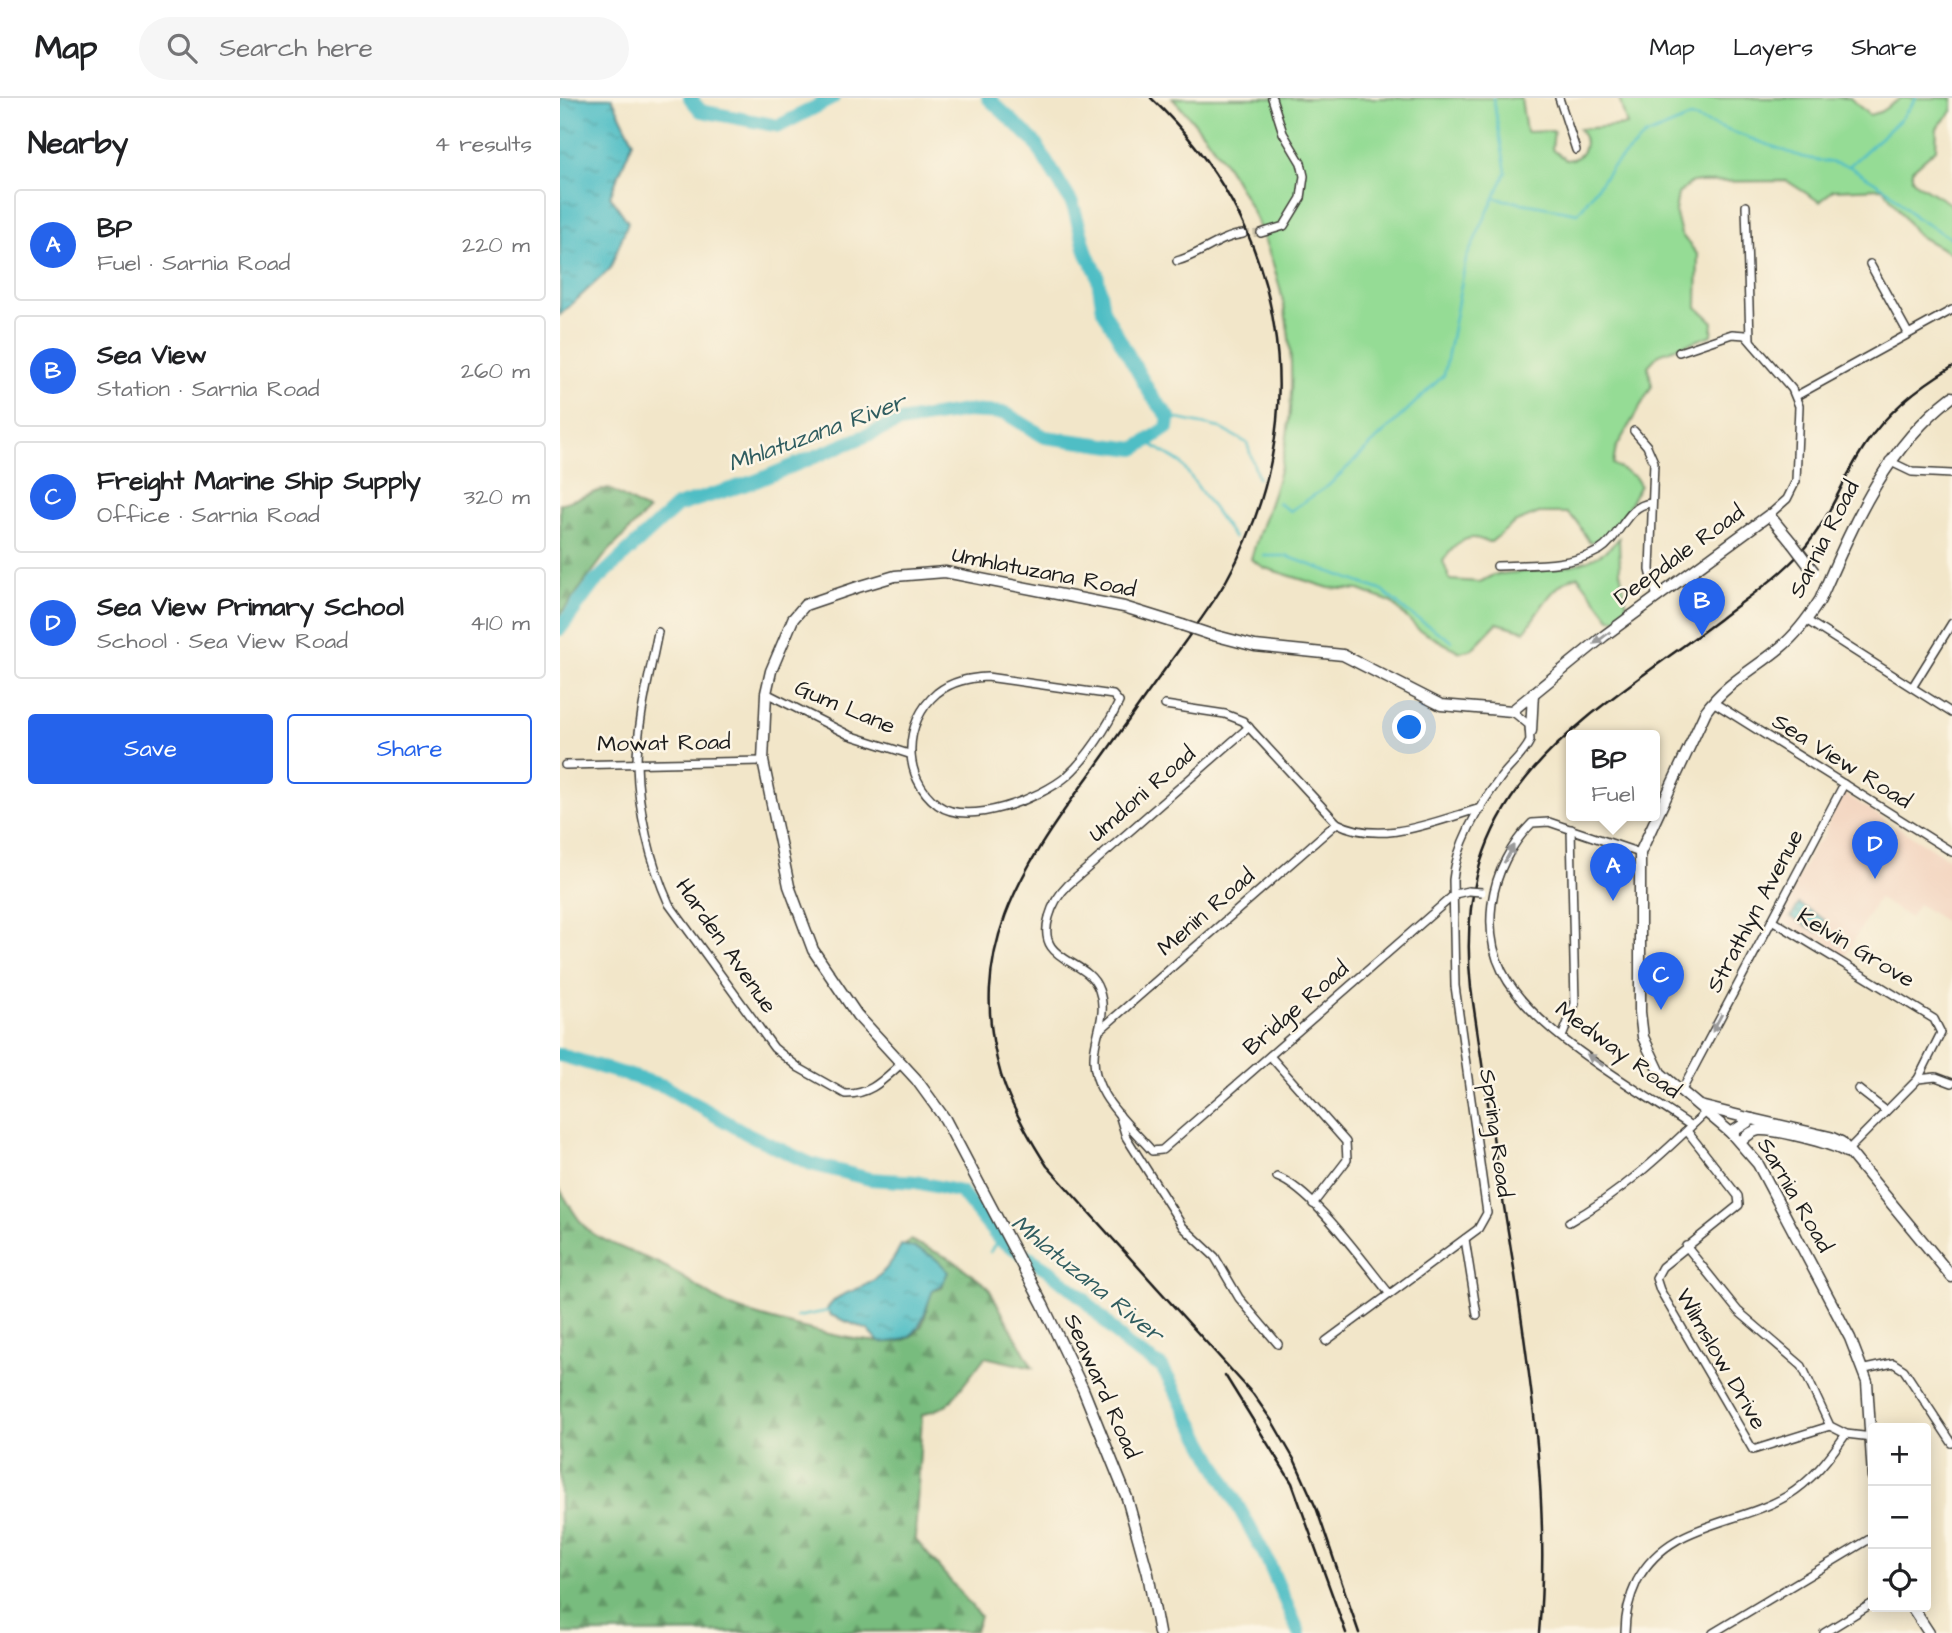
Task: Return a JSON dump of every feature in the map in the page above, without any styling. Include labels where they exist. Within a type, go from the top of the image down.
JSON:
[{"type":"street","points":[[1261,233],[1284,226],[1304,189],[1302,165],[1288,146],[1272,98]]},
{"type":"street","points":[[1559,98],[1576,150]]},
{"type":"street","points":[[1746,205],[1750,339]]},
{"type":"street","points":[[1177,261],[1229,237],[1243,234]]},
{"type":"street","points":[[1870,264],[1908,333]]},
{"type":"street","points":[[1679,352],[1739,333],[1750,339],[1796,396],[1952,310]]},
{"type":"street","name":"Deepdale Road","points":[[1512,711],[1604,636],[1657,599],[1787,499],[1796,481],[1800,414],[1796,396]]},
{"type":"street","name":"Sarnia Road","points":[[1660,812],[1713,702],[1732,682],[1782,646],[1806,620],[1825,590],[1889,461],[1915,428],[1952,397]]},
{"type":"street","points":[[1634,431],[1647,446],[1654,462],[1650,570],[1657,599]]},
{"type":"street","points":[[1889,461],[1912,472],[1952,474]]},
{"type":"street","points":[[1497,566],[1547,563],[1590,555],[1610,543],[1635,509],[1651,503]]},
{"type":"street","points":[[1769,515],[1825,590]]},
{"type":"street","name":"Umhlatuzana Road","points":[[901,1065],[857,1015],[813,950],[789,886],[763,761],[766,693],[781,643],[805,605],[895,576],[945,572],[970,575],[1124,607],[1255,646],[1343,655],[1441,705],[1512,711]]},
{"type":"street","points":[[1806,620],[1952,713]]},
{"type":"street","points":[[1913,686],[1952,623]]},
{"type":"street","name":"Harden Avenue","points":[[658,632],[637,761],[639,791],[654,866],[668,904],[774,1048],[799,1068],[845,1094],[856,1094],[876,1087],[901,1065]]},
{"type":"street","points":[[987,677],[1013,680],[1114,695],[1119,702],[1079,764],[1066,777],[1035,794],[990,810],[959,813],[938,805],[918,781],[909,754],[921,713],[938,693],[961,680],[987,677]]},
{"type":"street","name":"Gum Lane","points":[[766,693],[849,735],[909,754]]},
{"type":"street","points":[[1493,894],[1468,891],[1455,894],[1454,869],[1481,808],[1498,781],[1528,746],[1533,693]]},
{"type":"street","name":"Sea View Road","points":[[1713,702],[1952,852]]},
{"type":"street","points":[[1165,705],[1225,714],[1249,727],[1336,824],[1358,832],[1384,834],[1481,808]]},
{"type":"street","points":[[1512,711],[1525,719],[1531,731]]},
{"type":"street","name":"Umdoni Road","points":[[1100,1030],[1102,1000],[1097,984],[1090,975],[1056,954],[1046,934],[1050,913],[1062,891],[1249,727]]},
{"type":"street","name":"Mowat Road","points":[[565,765],[637,761],[763,761]]},
{"type":"street","name":"Strathlyn Avenue","points":[[1681,1093],[1844,784]]},
{"type":"street","name":"Sarnia Road","points":[[1655,821],[1640,853],[1641,1026],[1653,1063],[1681,1093],[1731,1133],[1758,1164],[1865,1369],[1871,1423]]},
{"type":"street","name":"Medway Road","points":[[1640,853],[1549,822],[1532,823],[1509,853],[1493,894],[1492,943],[1500,969],[1527,1007],[1562,1037],[1689,1128],[1702,1108]]},
{"type":"street","name":"Menin Road","points":[[1100,1030],[1336,824]]},
{"type":"street","points":[[1562,1037],[1575,1004],[1571,829]]},
{"type":"street","name":"Bridge Road","points":[[1119,1113],[1152,1151],[1162,1150],[1455,894]]},
{"type":"street","name":"Spring Road","points":[[1326,1340],[1465,1239],[1483,1222],[1487,1199],[1455,986],[1452,937],[1455,894]]},
{"type":"street","name":"Kelvin Grove","points":[[1772,920],[1934,1019],[1941,1032],[1917,1079]]},
{"type":"street","points":[[1100,1030],[1095,1045],[1093,1069],[1101,1090],[1119,1113],[1126,1137],[1183,1227],[1215,1257],[1239,1298],[1278,1344]]},
{"type":"street","points":[[1270,1056],[1346,1142],[1346,1160],[1313,1204]]},
{"type":"street","name":"Seaward Road","points":[[901,1065],[929,1095],[961,1150],[1043,1305],[1083,1389],[1127,1498],[1148,1574],[1159,1633]]},
{"type":"street","points":[[1850,1153],[1885,1110],[1917,1079],[1936,1077],[1952,1083]]},
{"type":"street","points":[[1858,1089],[1885,1110]]},
{"type":"street","points":[[1702,1108],[1830,1136],[1850,1153],[1952,1277]]},
{"type":"street","points":[[1731,1133],[1752,1118]]},
{"type":"street","points":[[1570,1222],[1599,1204],[1689,1128]]},
{"type":"street","name":"Wilmslow Drive","points":[[1689,1128],[1739,1201],[1735,1210],[1662,1267],[1656,1278],[1657,1284],[1745,1441],[1753,1450],[1830,1426]]},
{"type":"street","points":[[1740,1142],[1749,1133],[1763,1130],[1829,1145],[1850,1153]]},
{"type":"street","points":[[1277,1177],[1288,1181],[1313,1204],[1390,1293]]},
{"type":"street","points":[[1465,1239],[1477,1315]]},
{"type":"street","points":[[1686,1246],[1738,1311],[1802,1366],[1830,1426],[1846,1434],[1868,1437]]},
{"type":"street","points":[[1865,1369],[1893,1363],[1904,1370],[1952,1443]]},
{"type":"street","points":[[1625,1633],[1630,1597],[1643,1571],[1659,1552],[1688,1533],[1758,1509],[1788,1495],[1813,1475],[1846,1434]]},
{"type":"street","points":[[1713,1633],[1868,1540]]},
{"type":"street","points":[[1824,1633],[1868,1606]]},
{"type":"street","points":[[1915,1612],[1929,1633]]},
{"type":"shaded area","points":[[1844,793],[1887,821],[1885,826],[1893,831],[1896,826],[1952,861],[1952,940],[1946,936],[1951,925],[1918,904],[1910,918],[1878,898],[1843,960],[1826,949],[1829,943],[1820,938],[1817,943],[1778,918],[1815,844],[1824,837],[1827,825]]},
{"type":"green space","points":[[1172,98],[1521,98],[1526,132],[1554,131],[1552,149],[1566,160],[1578,157],[1584,149],[1584,140],[1579,129],[1627,125],[1619,98],[1850,98],[1869,115],[1880,112],[1901,98],[1952,98],[1952,111],[1937,128],[1936,149],[1912,170],[1912,179],[1952,205],[1952,254],[1917,235],[1883,188],[1833,190],[1820,202],[1787,181],[1692,182],[1678,194],[1675,211],[1681,234],[1698,255],[1697,307],[1713,322],[1712,335],[1659,354],[1648,366],[1652,386],[1616,448],[1613,464],[1635,477],[1640,485],[1618,527],[1604,540],[1589,542],[1577,522],[1567,513],[1539,513],[1514,523],[1491,542],[1473,538],[1464,540],[1452,549],[1443,561],[1450,580],[1480,582],[1493,575],[1578,564],[1594,558],[1619,538],[1620,571],[1628,611],[1621,619],[1610,618],[1578,576],[1561,584],[1554,591],[1525,631],[1497,623],[1472,649],[1460,652],[1419,630],[1391,602],[1359,590],[1329,588],[1265,568],[1251,559],[1284,453],[1290,404],[1290,355],[1284,308],[1272,262],[1255,217],[1232,175],[1204,135]]},
{"type":"green space","points":[[608,488],[648,511],[606,554],[560,615],[560,504]]},
{"type":"green space","points":[[560,1190],[584,1226],[602,1239],[670,1269],[715,1299],[734,1308],[822,1332],[849,1338],[893,1342],[906,1339],[919,1329],[932,1291],[942,1288],[943,1281],[939,1266],[933,1260],[920,1250],[905,1245],[910,1240],[953,1260],[988,1287],[1033,1368],[985,1357],[948,1405],[922,1415],[915,1539],[980,1616],[975,1631],[560,1633]]},
{"type":"water","points":[[560,98],[612,98],[633,141],[610,196],[628,222],[610,269],[560,315]]},
{"type":"water","points":[[1799,904],[1825,920],[1817,932],[1791,917]]},
{"type":"water","points":[[901,1245],[927,1254],[939,1261],[948,1272],[942,1285],[933,1290],[922,1320],[911,1335],[893,1342],[879,1342],[868,1330],[830,1315],[827,1309],[831,1304],[881,1274]]},
{"type":"waterway","name":"Mhlatuzana River","points":[[690,98],[701,111],[779,126],[833,98]]},
{"type":"waterway","name":"Mhlatuzana River","points":[[560,629],[594,583],[677,506],[756,481],[899,422],[966,411],[1005,413],[1045,437],[1135,449],[1167,428],[1169,417],[1151,395],[1103,310],[1097,273],[1087,254],[1073,205],[1034,141],[988,98]]},
{"type":"waterway","points":[[1278,503],[1290,511],[1328,486],[1444,375],[1466,259],[1506,172],[1493,98]]},
{"type":"waterway","points":[[1494,198],[1578,213],[1612,167],[1645,136],[1691,117],[1802,157],[1849,166],[1901,119],[1916,98]]},
{"type":"waterway","points":[[1850,167],[1888,190],[1915,217],[1952,239]]},
{"type":"waterway","points":[[1169,417],[1220,428],[1247,443],[1258,478]]},
{"type":"waterway","points":[[1146,441],[1181,463],[1234,538]]},
{"type":"waterway","points":[[1264,556],[1286,556],[1383,591],[1407,612],[1452,641]]},
{"type":"waterway","name":"Mhlatuzana River","points":[[560,1055],[664,1086],[746,1133],[811,1164],[870,1179],[916,1182],[961,1192],[999,1239],[1047,1269],[1083,1298],[1129,1347],[1162,1367],[1267,1559],[1299,1633]]},
{"type":"waterway","points":[[990,1252],[999,1239]]},
{"type":"waterway","points":[[797,1317],[828,1311]]},
{"type":"tunnel","points":[[1243,234],[1261,233]]},
{"type":"railway","points":[[1151,98],[1196,147],[1215,174],[1247,231],[1258,262],[1268,293],[1278,359],[1277,425],[1272,457],[1254,521],[1226,581],[1063,812],[1021,880],[1006,915],[995,952],[990,990],[992,1031],[1001,1075],[1010,1099],[1047,1166],[1253,1394],[1272,1421],[1295,1461],[1317,1510],[1359,1633]]},
{"type":"railway","points":[[1573,730],[1792,561],[1820,527],[1858,457],[1884,421],[1904,401],[1952,367]]},
{"type":"railway","points":[[1539,1633],[1542,1540],[1537,1447],[1520,1308],[1471,988],[1470,919],[1481,860],[1503,811],[1535,768],[1566,737]]},
{"type":"railway","points":[[1225,1375],[1292,1483],[1346,1633]]},
{"type":"place","name":"Sea View","points":[[1702,636]]},
{"type":"place","name":"Sea View Primary School","points":[[1875,879]]},
{"type":"place","name":"BP","points":[[1613,901]]},
{"type":"place","name":"Freight Marine Ship Supply","points":[[1661,1010]]}]
